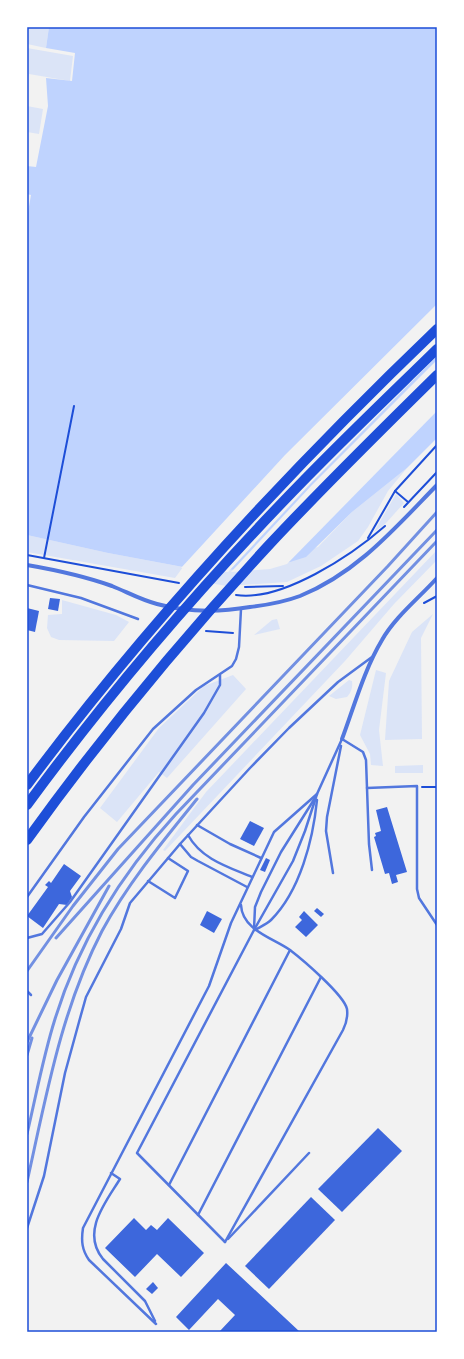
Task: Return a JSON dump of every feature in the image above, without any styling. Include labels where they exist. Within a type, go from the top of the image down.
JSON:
[{"type":"highway","points":[[27,785],[87,705],[219,552],[298,468],[437,329]]},
{"type":"highway","points":[[27,805],[111,696],[201,590],[307,477],[437,349]]},
{"type":"highway","points":[[27,840],[69,782],[215,606],[287,526],[437,375]]},
{"type":"street","points":[[27,565],[87,578],[157,604],[170,607],[203,610],[241,609],[278,603],[299,596],[347,571],[371,553],[437,485]]},
{"type":"street","points":[[342,739],[374,656],[389,629],[437,578]]},
{"type":"lane","points":[[27,585],[81,598],[138,619]]},
{"type":"lane","points":[[27,897],[84,817],[153,729],[196,690],[232,666],[236,659],[240,633],[241,609]]},
{"type":"lane","points":[[27,1228],[44,1176],[67,1066],[86,997],[122,928],[130,903],[197,825],[289,728],[338,682],[374,656]]},
{"type":"lane","points":[[27,938],[42,934],[70,902],[204,713],[220,685],[220,675]]},
{"type":"lane","points":[[342,739],[351,743],[365,755],[372,870]]},
{"type":"lane","points":[[254,930],[255,907],[261,892],[282,852],[317,794],[342,739]]},
{"type":"lane","points":[[333,873],[326,838],[327,817],[342,739]]},
{"type":"lane","points":[[367,788],[417,786],[417,889],[419,898],[437,926]]},
{"type":"lane","points":[[111,1173],[120,1179],[95,1223],[93,1240],[99,1254],[103,1259],[145,1302],[156,1324],[89,1260],[84,1253],[82,1244],[83,1228],[111,1173],[209,986],[231,923],[274,832],[317,794]]},
{"type":"lane","points":[[254,930],[270,920],[286,899],[307,857],[315,820],[317,794]]},
{"type":"lane","points":[[225,1242],[137,1154],[254,930],[293,861],[306,831],[317,794]]},
{"type":"lane","points":[[197,825],[230,844],[261,858]]},
{"type":"lane","points":[[188,835],[199,850],[209,857],[252,877]]},
{"type":"lane","points":[[180,844],[191,857],[248,887]]},
{"type":"lane","points":[[148,881],[175,898],[188,871],[168,858]]},
{"type":"lane","points":[[225,1242],[344,1030],[347,1019],[347,1009],[342,998],[290,950],[254,930],[241,910],[241,902]]},
{"type":"lane","points":[[169,1185],[290,950]]},
{"type":"lane","points":[[198,1215],[321,977]]},
{"type":"lane","points":[[27,991],[31,995]]},
{"type":"lane","points":[[225,1242],[309,1153]]},
{"type":"path","points":[[44,558],[74,406]]},
{"type":"path","points":[[368,539],[370,532],[395,491],[437,445]]},
{"type":"path","points":[[404,507],[437,472]]},
{"type":"path","points":[[395,491],[409,502]]},
{"type":"path","points":[[232,594],[245,596],[268,592],[312,575],[342,558],[389,523]]},
{"type":"path","points":[[27,555],[185,584]]},
{"type":"path","points":[[205,631],[240,633]]},
{"type":"path","points":[[422,787],[437,788]]},
{"type":"shaded area","points":[[27,27],[49,27],[46,48],[27,44]]},
{"type":"shaded area","points":[[27,48],[73,56],[70,81],[29,74],[27,82]]},
{"type":"shaded area","points":[[27,106],[43,109],[39,134],[27,132]]},
{"type":"shaded area","points":[[407,468],[388,491],[368,527],[358,541],[321,566],[287,582],[227,586],[209,583],[219,570],[318,547],[352,512]]},
{"type":"shaded area","points":[[396,494],[404,503],[386,523],[374,532]]},
{"type":"shaded area","points":[[27,535],[108,553],[183,567],[175,578],[27,552]]},
{"type":"shaded area","points":[[437,550],[437,560],[394,604],[345,661],[165,851],[163,850],[206,792]]},
{"type":"shaded area","points":[[62,600],[116,615],[129,622],[114,641],[59,640],[51,637],[47,628],[48,615],[62,614]]},
{"type":"shaded area","points":[[433,614],[421,638],[422,739],[385,740],[389,681],[412,632]]},
{"type":"shaded area","points":[[277,619],[280,629],[254,635],[272,620]]},
{"type":"shaded area","points":[[376,670],[386,673],[379,730],[383,766],[371,765],[370,754],[360,735]]},
{"type":"shaded area","points":[[233,675],[246,689],[167,778],[159,772],[117,822],[100,808],[159,728],[204,686]]},
{"type":"shaded area","points":[[349,680],[352,681],[352,686],[351,692],[347,697],[336,699],[329,696]]},
{"type":"shaded area","points":[[423,765],[423,773],[395,773],[395,766]]},
{"type":"water","points":[[49,27],[437,27],[437,438],[407,468],[352,512],[306,557],[290,562],[242,570],[183,567],[108,553],[27,535],[27,218],[31,195],[27,194],[27,166],[36,167],[48,106],[46,78],[72,81],[75,53],[46,48]]},
{"type":"pier","points":[[437,304],[437,356],[311,483],[228,572],[181,568],[285,455]]},
{"type":"pier","points":[[437,360],[437,411],[287,564],[270,569],[231,572],[312,485]]},
{"type":"building","points":[[50,598],[60,599],[58,611],[48,609]]},
{"type":"building","points":[[27,608],[39,611],[35,632],[27,630]]},
{"type":"building","points":[[387,807],[407,872],[396,875],[398,882],[392,884],[389,873],[385,874],[374,837],[376,836],[375,833],[381,831],[376,810]]},
{"type":"building","points":[[250,821],[264,828],[254,846],[240,839]]},
{"type":"building","points":[[266,858],[270,860],[265,872],[260,870]]},
{"type":"building","points":[[64,864],[81,876],[70,891],[72,897],[67,905],[59,904],[43,928],[27,916],[48,887],[45,885],[49,881],[51,883]]},
{"type":"building","points":[[317,908],[324,914],[321,917],[314,911]]},
{"type":"building","points":[[207,911],[222,919],[214,933],[200,925]]},
{"type":"building","points":[[304,911],[318,925],[306,937],[295,927],[302,920],[299,917]]},
{"type":"building","points":[[378,1128],[402,1151],[342,1212],[318,1189]]},
{"type":"building","points":[[311,1197],[335,1220],[269,1289],[245,1266]]},
{"type":"building","points":[[134,1218],[146,1230],[151,1225],[157,1230],[168,1218],[204,1253],[181,1277],[157,1254],[135,1277],[105,1248]]},
{"type":"building","points":[[226,1263],[300,1332],[219,1332],[235,1315],[218,1299],[189,1330],[176,1317]]},
{"type":"building","points":[[153,1282],[158,1288],[152,1294],[146,1289]]},
{"type":"railway","points":[[27,971],[73,906],[118,849],[388,566],[437,512]]},
{"type":"railway","points":[[56,938],[193,785],[437,530]]},
{"type":"railway","points":[[27,1134],[55,1019],[76,962],[104,910],[137,860],[176,814],[437,541]]},
{"type":"railway","points":[[27,1182],[56,1054],[65,1023],[88,961],[102,931],[123,896],[146,863],[197,799]]},
{"type":"railway","points":[[27,1042],[57,980],[109,886]]},
{"type":"railway","points":[[27,1055],[32,1038]]}]
